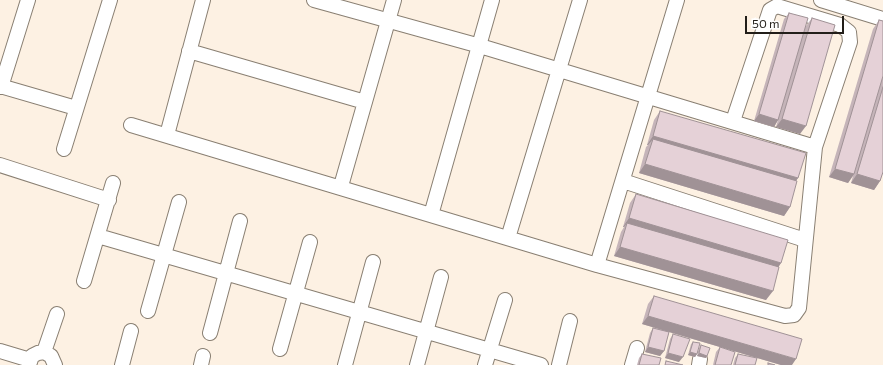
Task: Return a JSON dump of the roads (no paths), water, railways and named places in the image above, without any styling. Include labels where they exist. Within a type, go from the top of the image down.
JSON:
[{"type":"street","points":[[28,0],[0,86],[76,108]]},
{"type":"street","points":[[64,149],[110,0]]},
{"type":"street","points":[[167,135],[203,0]]},
{"type":"street","points":[[314,0],[480,46],[733,121],[815,147]]},
{"type":"street","points":[[341,186],[394,0]]},
{"type":"street","points":[[430,215],[480,46],[492,0]]},
{"type":"street","points":[[508,238],[580,0]]},
{"type":"street","points":[[597,265],[649,97],[677,0]]},
{"type":"street","points":[[821,0],[883,19]]},
{"type":"street","points":[[131,125],[341,186],[430,215],[597,265],[785,316],[794,315],[799,308],[815,147],[850,42],[849,32],[840,25],[778,6],[770,10],[733,121]]},
{"type":"street","points":[[189,51],[365,102]]},
{"type":"street","points":[[0,165],[109,200]]},
{"type":"street","points":[[623,181],[806,240]]},
{"type":"street","points":[[84,281],[113,183]]},
{"type":"street","points":[[148,311],[179,202]]},
{"type":"street","points":[[210,333],[240,221]]},
{"type":"street","points":[[98,236],[541,365]]},
{"type":"street","points":[[280,349],[310,242]]},
{"type":"street","points":[[345,365],[373,262]]},
{"type":"street","points":[[417,365],[441,277]]},
{"type":"street","points":[[485,365],[505,300]]},
{"type":"street","points":[[44,352],[58,314]]},
{"type":"street","points":[[559,365],[570,321]]},
{"type":"street","points":[[122,365],[131,331]]},
{"type":"street","points":[[632,365],[637,348]]},
{"type":"street","points":[[0,351],[29,362],[38,353],[44,352],[51,356],[55,365]]}]
